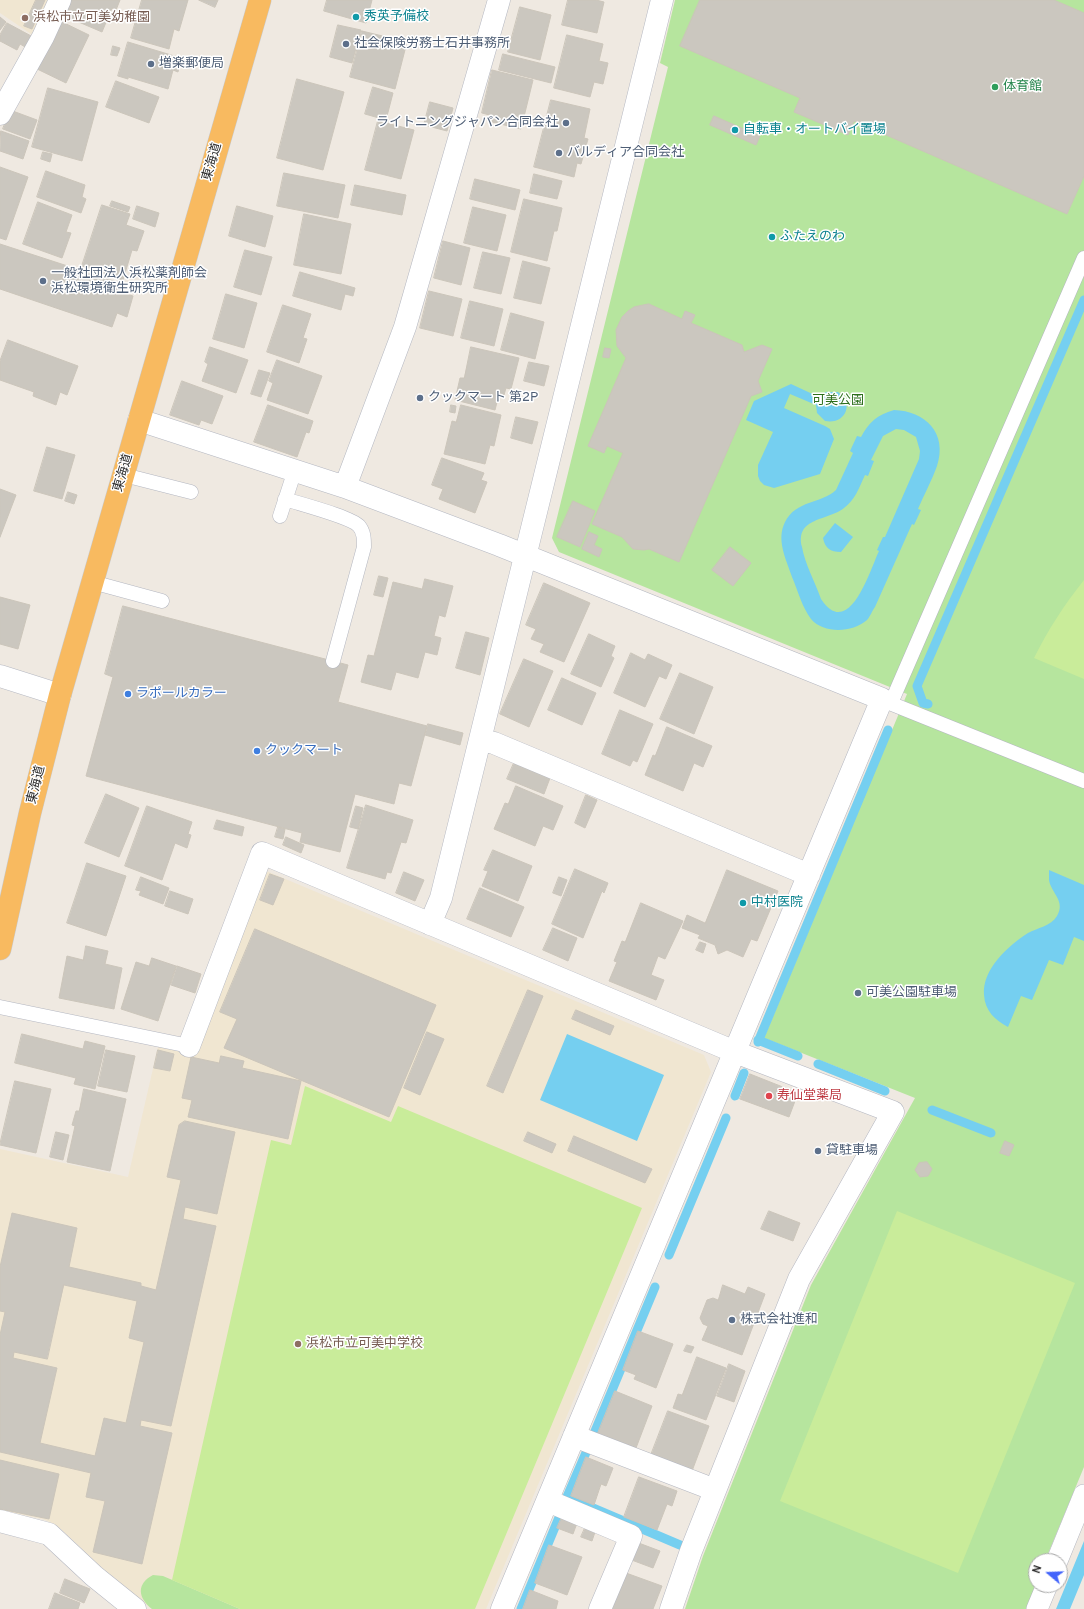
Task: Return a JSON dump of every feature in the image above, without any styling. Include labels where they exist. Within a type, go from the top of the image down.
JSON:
[{"type":"highway","name":"東海道","points":[[0,949],[30,813],[60,695],[124,475],[257,1]]},
{"type":"street","points":[[0,113],[43,37],[60,0]]},
{"type":"street","points":[[346,487],[405,327],[499,0]]},
{"type":"street","points":[[430,924],[441,898],[662,0]]},
{"type":"street","points":[[139,420],[346,487],[525,555],[886,701],[809,875],[502,1609]]},
{"type":"street","points":[[0,676],[60,695]]},
{"type":"street","points":[[480,740],[494,743],[809,875]]},
{"type":"street","points":[[189,1046],[262,853],[735,1052],[893,1112],[799,1280],[715,1490],[671,1609]]},
{"type":"street","points":[[574,1436],[715,1490]]},
{"type":"street","points":[[1060,1553],[1084,1495]]},
{"type":"street","points":[[548,1500],[631,1536],[600,1609]]},
{"type":"street","points":[[0,1521],[49,1534],[94,1576],[135,1609]]},
{"type":"street","points":[[1037,1609],[1044,1593]]},
{"type":"lane","points":[[1084,258],[886,701],[1084,781]]},
{"type":"lane","points":[[280,516],[295,470]]},
{"type":"lane","points":[[124,475],[191,492]]},
{"type":"lane","points":[[285,499],[348,520],[358,525],[364,535],[364,547],[333,661]]},
{"type":"lane","points":[[92,582],[162,601]]},
{"type":"lane","points":[[0,1007],[189,1046]]},
{"type":"shaded area","name":"浜松市立可美幼稚園","points":[[0,0],[50,0],[34,36],[0,13]]},
{"type":"shaded area","name":"浜松市立可美中学校","points":[[264,870],[704,1055],[711,1072],[486,1609],[152,1609],[102,1568],[54,1524],[43,1519],[0,1510],[0,1149],[128,1177],[158,1047],[195,1054]]},
{"type":"green space","name":"可美公園","points":[[675,0],[1084,0],[1084,1467],[1048,1553],[1028,1553],[1028,1593],[1032,1593],[1026,1609],[685,1609],[703,1556],[811,1285],[915,1098],[764,1038],[907,694],[559,552],[552,538],[668,67],[660,63]]},
{"type":"green space","points":[[1084,580],[1084,679],[1034,658],[1057,618]]},
{"type":"green space","points":[[305,1086],[391,1122],[398,1106],[642,1208],[475,1609],[240,1609],[172,1580],[271,1140],[291,1145]]},
{"type":"green space","points":[[897,1211],[1075,1283],[958,1573],[780,1501]]},
{"type":"green space","points":[[153,1575],[163,1576],[240,1609],[152,1609],[147,1605],[141,1591],[144,1583]]},
{"type":"water","points":[[791,384],[819,397],[826,392],[838,392],[846,402],[847,408],[842,417],[838,420],[825,421],[817,413],[816,405],[790,394],[784,408],[830,429],[834,439],[820,474],[774,488],[764,485],[758,476],[758,465],[773,432],[746,420],[754,401]]},
{"type":"water","points":[[894,410],[905,411],[924,419],[931,426],[939,443],[940,454],[937,466],[918,509],[921,510],[914,525],[912,524],[875,607],[868,619],[854,627],[838,630],[830,629],[817,624],[811,619],[800,599],[783,550],[781,536],[782,529],[790,515],[796,510],[802,506],[823,498],[836,490],[853,453],[850,451],[857,436],[861,437],[870,423]],"holes":[[[896,429],[904,430],[916,437],[920,451],[919,459],[885,537],[883,537],[877,550],[879,551],[864,586],[857,598],[849,607],[841,612],[831,610],[821,599],[805,560],[801,537],[803,530],[814,521],[837,512],[848,505],[865,475],[868,476],[874,461],[871,460],[883,436]]]},
{"type":"water","points":[[835,523],[853,537],[841,552],[829,549],[823,538]]},
{"type":"water","points":[[1049,870],[1084,885],[1084,941],[1074,937],[1063,965],[1049,960],[1032,1000],[1021,996],[1008,1027],[995,1018],[986,1006],[984,985],[992,967],[1005,951],[1028,933],[1048,924],[1057,916],[1060,906],[1059,901],[1050,885]]},
{"type":"water","points":[[567,1034],[664,1075],[637,1141],[540,1100]]},
{"type":"water","points":[[1084,1541],[1084,1575],[1070,1609],[1056,1609],[1063,1593],[1068,1593],[1068,1580]]},
{"type":"building","points":[[36,0],[45,0],[32,29],[24,26]]},
{"type":"building","points":[[66,0],[120,0],[116,10],[112,8],[102,32],[60,14]]},
{"type":"building","points":[[142,0],[188,0],[179,31],[174,29],[169,49],[131,38]]},
{"type":"building","points":[[199,0],[218,0],[215,7]]},
{"type":"building","name":"秀英予備校","points":[[327,0],[372,0],[366,23],[324,11]]},
{"type":"building","points":[[568,0],[596,0],[604,2],[597,33],[562,25]]},
{"type":"building","points":[[700,0],[1054,0],[1084,13],[1084,176],[1067,214],[854,121],[848,135],[794,112],[800,98],[680,46]]},
{"type":"building","points":[[520,7],[551,15],[540,60],[508,52]]},
{"type":"building","points":[[0,17],[6,22],[0,30]]},
{"type":"building","points":[[56,19],[89,35],[66,83],[33,67]]},
{"type":"building","points":[[7,23],[33,37],[27,48],[20,44],[17,50],[0,41],[0,35]]},
{"type":"building","points":[[338,25],[361,30],[352,63],[330,57]]},
{"type":"building","points":[[362,31],[407,42],[395,89],[350,77]]},
{"type":"building","points":[[567,35],[603,44],[599,61],[608,63],[603,84],[594,82],[590,97],[554,88]]},
{"type":"building","name":"増楽郵便局","points":[[128,42],[181,58],[178,72],[173,70],[168,89],[128,77],[128,79],[118,76]]},
{"type":"building","points":[[113,46],[120,48],[117,56],[111,55]]},
{"type":"building","points":[[503,54],[555,67],[551,83],[499,70]]},
{"type":"building","points":[[492,70],[533,80],[521,129],[492,122],[493,116],[482,113]]},
{"type":"building","points":[[297,79],[344,92],[323,170],[277,158]]},
{"type":"building","points":[[116,81],[159,97],[149,123],[106,107]]},
{"type":"building","points":[[373,87],[393,93],[386,120],[365,114]]},
{"type":"building","points":[[48,88],[98,102],[82,161],[32,147]]},
{"type":"building","points":[[551,100],[590,109],[584,138],[588,139],[581,164],[577,163],[574,177],[534,167]]},
{"type":"building","points":[[430,102],[453,108],[447,131],[424,125]]},
{"type":"building","points":[[10,110],[37,120],[30,139],[3,129]]},
{"type":"building","name":"自転車・オートバイ置場","points":[[714,116],[760,136],[756,145],[710,125]]},
{"type":"building","points":[[378,121],[414,130],[401,179],[365,170]]},
{"type":"building","points":[[1,131],[29,141],[23,159],[0,151]]},
{"type":"building","points":[[43,152],[52,154],[50,162],[41,159]]},
{"type":"building","points":[[0,167],[28,177],[6,240],[0,238]]},
{"type":"building","points":[[46,171],[85,185],[82,197],[86,199],[81,213],[37,197]]},
{"type":"building","points":[[284,173],[345,185],[338,218],[277,206]]},
{"type":"building","points":[[534,174],[562,181],[557,199],[530,193]]},
{"type":"building","points":[[475,179],[520,190],[515,210],[470,199]]},
{"type":"building","points":[[355,185],[406,195],[402,215],[351,205]]},
{"type":"building","points":[[524,199],[562,208],[557,231],[554,231],[547,261],[511,252]]},
{"type":"building","points":[[112,201],[130,207],[128,212],[110,206]]},
{"type":"building","points":[[38,202],[72,215],[66,232],[71,233],[62,258],[23,244]]},
{"type":"building","points":[[102,205],[130,214],[126,225],[144,231],[137,251],[132,250],[123,280],[82,266]]},
{"type":"building","points":[[137,206],[159,213],[155,227],[133,219]]},
{"type":"building","points":[[237,206],[273,216],[265,247],[229,236]]},
{"type":"building","points":[[473,207],[506,215],[497,251],[464,243]]},
{"type":"building","points":[[304,214],[351,224],[341,274],[294,265]]},
{"type":"building","points":[[443,241],[470,248],[461,285],[434,278]]},
{"type":"building","points":[[0,244],[126,285],[123,293],[133,296],[127,317],[117,313],[112,327],[0,289]]},
{"type":"building","points":[[245,250],[272,257],[261,295],[234,287]]},
{"type":"building","points":[[483,252],[510,258],[501,294],[474,288]]},
{"type":"building","points":[[523,261],[550,268],[541,304],[514,298]]},
{"type":"building","points":[[300,272],[355,288],[353,296],[345,294],[341,310],[293,296]]},
{"type":"building","points":[[429,291],[462,299],[453,336],[420,328]]},
{"type":"building","points":[[226,294],[257,303],[244,348],[213,339]]},
{"type":"building","points":[[470,301],[503,309],[494,346],[461,338]]},
{"type":"building","points":[[649,304],[682,319],[685,311],[695,315],[691,323],[742,345],[744,352],[762,345],[772,349],[758,381],[762,392],[751,396],[679,562],[649,549],[633,549],[622,537],[592,524],[623,453],[607,446],[604,453],[588,446],[626,358],[617,346],[616,330],[622,317],[628,311],[634,307]]},
{"type":"building","points":[[283,305],[311,314],[303,338],[307,339],[299,363],[267,352]]},
{"type":"building","points":[[511,313],[544,322],[535,359],[501,350]]},
{"type":"building","points":[[8,340],[78,366],[67,395],[60,392],[56,405],[33,396],[34,392],[0,380],[0,361]]},
{"type":"building","points":[[210,347],[248,360],[236,393],[202,381],[208,364],[205,362]]},
{"type":"building","points":[[471,347],[519,358],[511,389],[506,388],[504,395],[499,394],[495,410],[455,400],[460,378],[464,378]]},
{"type":"building","points":[[605,348],[611,349],[609,358],[603,357]]},
{"type":"building","points":[[277,360],[322,376],[308,414],[267,400],[273,383],[269,381]]},
{"type":"building","points":[[529,362],[549,366],[544,386],[524,381]]},
{"type":"building","points":[[259,370],[270,373],[261,397],[251,394]]},
{"type":"building","points":[[182,381],[223,396],[212,424],[201,420],[199,425],[170,415]]},
{"type":"building","points":[[268,405],[313,421],[309,433],[306,432],[297,457],[254,442]]},
{"type":"building","points":[[451,405],[456,406],[455,413],[450,412]]},
{"type":"building","points":[[461,405],[501,415],[494,446],[490,445],[485,464],[444,454],[452,421],[456,422]]},
{"type":"building","points":[[516,417],[538,422],[532,444],[511,438]]},
{"type":"building","points":[[47,447],[75,455],[62,499],[34,491]]},
{"type":"building","points":[[442,458],[484,473],[481,480],[487,482],[475,513],[439,499],[443,489],[432,485]]},
{"type":"building","points":[[0,489],[16,495],[0,537]]},
{"type":"building","points":[[68,492],[77,495],[74,504],[65,501]]},
{"type":"building","points":[[573,501],[595,511],[580,547],[557,537]]},
{"type":"building","points":[[589,532],[598,536],[594,545],[602,549],[599,557],[582,549]]},
{"type":"building","points":[[730,547],[751,563],[733,586],[712,570]]},
{"type":"building","points":[[379,576],[388,578],[383,597],[374,595]]},
{"type":"building","points":[[425,579],[453,586],[445,617],[439,615],[434,636],[441,638],[437,655],[425,652],[418,678],[396,672],[391,690],[361,682],[368,655],[374,656],[393,582],[422,589]]},
{"type":"building","points":[[544,583],[590,603],[564,662],[540,652],[544,644],[531,639],[536,629],[526,625]]},
{"type":"building","points":[[0,597],[30,605],[18,649],[0,644]]},
{"type":"building","name":"クックマート","points":[[123,606],[348,665],[338,702],[427,726],[411,786],[399,783],[394,804],[355,794],[340,852],[300,842],[302,833],[86,776],[113,677],[105,674]]},
{"type":"building","points":[[466,632],[489,638],[480,675],[456,668]]},
{"type":"building","points":[[589,634],[615,646],[611,656],[614,658],[601,687],[571,674]]},
{"type":"building","points":[[631,653],[645,660],[648,654],[672,665],[666,679],[659,676],[645,707],[614,693]]},
{"type":"building","points":[[524,659],[553,671],[529,727],[500,714]]},
{"type":"building","points":[[680,673],[713,687],[694,734],[660,719]]},
{"type":"building","points":[[562,678],[596,693],[582,725],[548,710]]},
{"type":"building","points":[[620,710],[653,724],[637,762],[633,760],[630,766],[602,754]]},
{"type":"building","points":[[428,724],[463,733],[460,745],[425,735]]},
{"type":"building","points":[[667,727],[712,746],[703,767],[694,763],[683,791],[645,775]]},
{"type":"building","points":[[514,763],[550,778],[544,794],[507,779]]},
{"type":"building","points":[[516,786],[563,806],[553,830],[543,826],[535,846],[494,829],[505,803],[508,804]]},
{"type":"building","points":[[106,794],[139,808],[119,857],[85,843]]},
{"type":"building","points":[[586,795],[597,800],[585,828],[575,823]]},
{"type":"building","points":[[366,805],[413,820],[406,843],[401,842],[391,873],[387,872],[385,879],[347,868]]},
{"type":"building","points":[[147,806],[192,822],[188,834],[191,835],[187,848],[175,843],[162,880],[125,866]]},
{"type":"building","points":[[356,806],[363,808],[358,829],[350,827]]},
{"type":"building","points":[[217,820],[244,827],[242,836],[214,829]]},
{"type":"building","points":[[278,827],[285,829],[283,839],[275,837]]},
{"type":"building","points":[[286,837],[304,845],[301,853],[283,845]]},
{"type":"building","points":[[493,850],[532,866],[518,901],[482,886],[488,871],[484,870]]},
{"type":"building","points":[[87,863],[126,876],[106,936],[67,923]]},
{"type":"building","points":[[575,869],[608,883],[604,893],[602,891],[583,938],[552,924]]},
{"type":"building","name":"中村医院","points":[[727,870],[778,891],[757,941],[751,939],[743,957],[727,950],[718,954],[715,945],[698,938],[700,935],[682,928],[687,915],[705,923]]},
{"type":"building","points":[[404,872],[424,880],[415,901],[396,893]]},
{"type":"building","points":[[270,874],[284,879],[273,905],[260,900]]},
{"type":"building","points":[[141,877],[169,888],[163,904],[139,895],[141,891],[136,890]]},
{"type":"building","points":[[559,877],[567,880],[561,896],[553,893]]},
{"type":"building","points":[[480,888],[524,907],[511,937],[467,919]]},
{"type":"building","points":[[170,891],[193,899],[188,914],[165,906]]},
{"type":"building","points":[[641,903],[683,921],[665,959],[658,956],[651,975],[664,980],[656,1000],[609,981],[617,962],[614,961],[622,941],[625,942]]},
{"type":"building","points":[[553,928],[577,938],[568,961],[543,950]]},
{"type":"building","points":[[255,929],[436,1005],[389,1117],[224,1048],[237,1019],[220,1012]]},
{"type":"building","points":[[700,942],[706,944],[703,953],[696,950]]},
{"type":"building","points":[[86,946],[108,951],[105,964],[122,968],[114,1009],[59,998],[67,956],[83,960]]},
{"type":"building","points":[[152,958],[176,966],[158,1021],[121,1009],[136,962],[149,966]]},
{"type":"building","points":[[177,966],[201,974],[195,993],[171,985]]},
{"type":"building","points":[[528,990],[543,996],[503,1093],[487,1086]]},
{"type":"building","points":[[576,1010],[614,1026],[610,1035],[572,1019]]},
{"type":"building","points":[[427,1032],[444,1039],[420,1095],[404,1088]]},
{"type":"building","points":[[22,1034],[83,1049],[85,1041],[105,1046],[95,1089],[74,1084],[76,1078],[15,1063]]},
{"type":"building","points":[[106,1050],[135,1056],[127,1092],[98,1086]]},
{"type":"building","points":[[158,1050],[174,1054],[170,1071],[154,1068]]},
{"type":"building","points":[[221,1056],[244,1061],[242,1068],[301,1081],[288,1139],[188,1117],[192,1100],[182,1098],[191,1057],[219,1063]]},
{"type":"building","name":"寿仙堂薬局","points":[[750,1074],[798,1093],[789,1117],[740,1099]]},
{"type":"building","points":[[15,1081],[51,1089],[36,1153],[0,1145]]},
{"type":"building","points":[[84,1089],[126,1099],[110,1171],[67,1162],[75,1126],[72,1125],[76,1111],[79,1111]]},
{"type":"building","points":[[185,1121],[235,1132],[217,1214],[185,1207],[183,1219],[216,1226],[171,1426],[141,1420],[140,1426],[172,1433],[142,1564],[93,1552],[105,1501],[86,1497],[91,1473],[0,1452],[0,1335],[5,1312],[0,1311],[0,1267],[12,1213],[77,1228],[69,1267],[141,1283],[141,1286],[156,1290],[181,1180],[167,1177],[179,1125]],"holes":[[[64,1285],[137,1301],[129,1338],[144,1342],[126,1423],[104,1418],[95,1456],[40,1443],[57,1368],[13,1358],[14,1352],[47,1359]]]},
{"type":"building","points":[[56,1132],[69,1135],[63,1160],[50,1157]]},
{"type":"building","points":[[528,1132],[556,1144],[552,1153],[524,1141]]},
{"type":"building","points":[[574,1136],[652,1169],[645,1183],[568,1151]]},
{"type":"building","points":[[1005,1141],[1014,1145],[1009,1156],[1000,1153]]},
{"type":"building","points":[[927,1162],[932,1169],[928,1176],[920,1177],[915,1170],[919,1163]]},
{"type":"building","points":[[769,1211],[800,1223],[793,1241],[761,1229]]},
{"type":"building","points":[[723,1285],[745,1294],[748,1287],[765,1294],[742,1355],[702,1340],[708,1326],[703,1324],[700,1318],[707,1300],[713,1298],[718,1300]]},
{"type":"building","points":[[638,1331],[673,1344],[656,1388],[634,1379],[636,1375],[623,1370]]},
{"type":"building","points":[[687,1345],[694,1347],[691,1353],[684,1351]]},
{"type":"building","points":[[697,1357],[726,1368],[706,1420],[673,1408],[678,1394],[682,1395]]},
{"type":"building","points":[[729,1364],[745,1371],[734,1402],[717,1396]]},
{"type":"building","points":[[615,1391],[652,1406],[636,1448],[598,1433]]},
{"type":"building","points":[[668,1411],[709,1426],[692,1471],[651,1455]]},
{"type":"building","points":[[586,1457],[613,1468],[606,1486],[601,1484],[594,1505],[571,1496]]},
{"type":"building","points":[[0,1460],[59,1474],[49,1519],[0,1509]]},
{"type":"building","points":[[639,1477],[677,1491],[672,1506],[667,1504],[657,1530],[624,1517]]},
{"type":"building","points":[[562,1517],[577,1523],[573,1534],[557,1528]]},
{"type":"building","points":[[585,1528],[595,1532],[592,1541],[581,1537]]},
{"type":"building","points":[[636,1542],[660,1551],[653,1568],[629,1559]]},
{"type":"building","points":[[549,1545],[582,1557],[567,1595],[535,1583]]},
{"type":"building","points":[[626,1573],[662,1586],[653,1609],[612,1609]]},
{"type":"building","points":[[65,1579],[90,1589],[84,1603],[60,1593]]},
{"type":"building","points":[[530,1590],[558,1601],[556,1609],[523,1609]]},
{"type":"building","points":[[55,1593],[80,1603],[78,1609],[49,1609]]},
{"type":"waterway","points":[[928,704],[923,703],[917,686],[1084,300]]},
{"type":"waterway","points":[[758,1042],[888,730]]},
{"type":"waterway","points":[[758,1040],[798,1056]]},
{"type":"waterway","points":[[818,1064],[885,1091]]},
{"type":"waterway","points":[[735,1096],[744,1073]]},
{"type":"waterway","points":[[932,1110],[991,1133]]},
{"type":"waterway","points":[[669,1255],[726,1118]]},
{"type":"waterway","points":[[593,1436],[655,1287]]},
{"type":"waterway","points":[[566,1499],[588,1448]]},
{"type":"waterway","points":[[567,1497],[680,1545]]},
{"type":"waterway","points":[[521,1609],[560,1515]]},
{"type":"place","name":"秀英予備校","points":[[356,17]]},
{"type":"place","name":"浜松市立可美幼稚園","points":[[25,18]]},
{"type":"place","name":"社会保険労務士石井事務所","points":[[346,44]]},
{"type":"place","name":"増楽郵便局","points":[[151,64]]},
{"type":"place","name":"体育館","points":[[995,87]]},
{"type":"place","name":"ライトニングジャパン合同会社","points":[[566,123]]},
{"type":"place","name":"自転車・オートバイ置場","points":[[735,130]]},
{"type":"place","name":"バルディア合同会社","points":[[559,153]]},
{"type":"place","name":"ふたえのわ","points":[[772,237]]},
{"type":"place","name":"一般社団法人浜松薬剤師会 浜松環境衛生研究所","points":[[43,281]]},
{"type":"place","name":"クックマート 第2P","points":[[420,398]]},
{"type":"place","name":"ラポールカラー","points":[[128,694]]},
{"type":"place","name":"クックマート","points":[[257,751]]},
{"type":"place","name":"中村医院","points":[[743,903]]},
{"type":"place","name":"可美公園駐車場","points":[[858,993]]},
{"type":"place","name":"寿仙堂薬局","points":[[769,1096]]},
{"type":"place","name":"貸駐車場","points":[[818,1151]]},
{"type":"place","name":"株式会社進和","points":[[732,1320]]},
{"type":"place","name":"浜松市立可美中学校","points":[[298,1344]]}]
